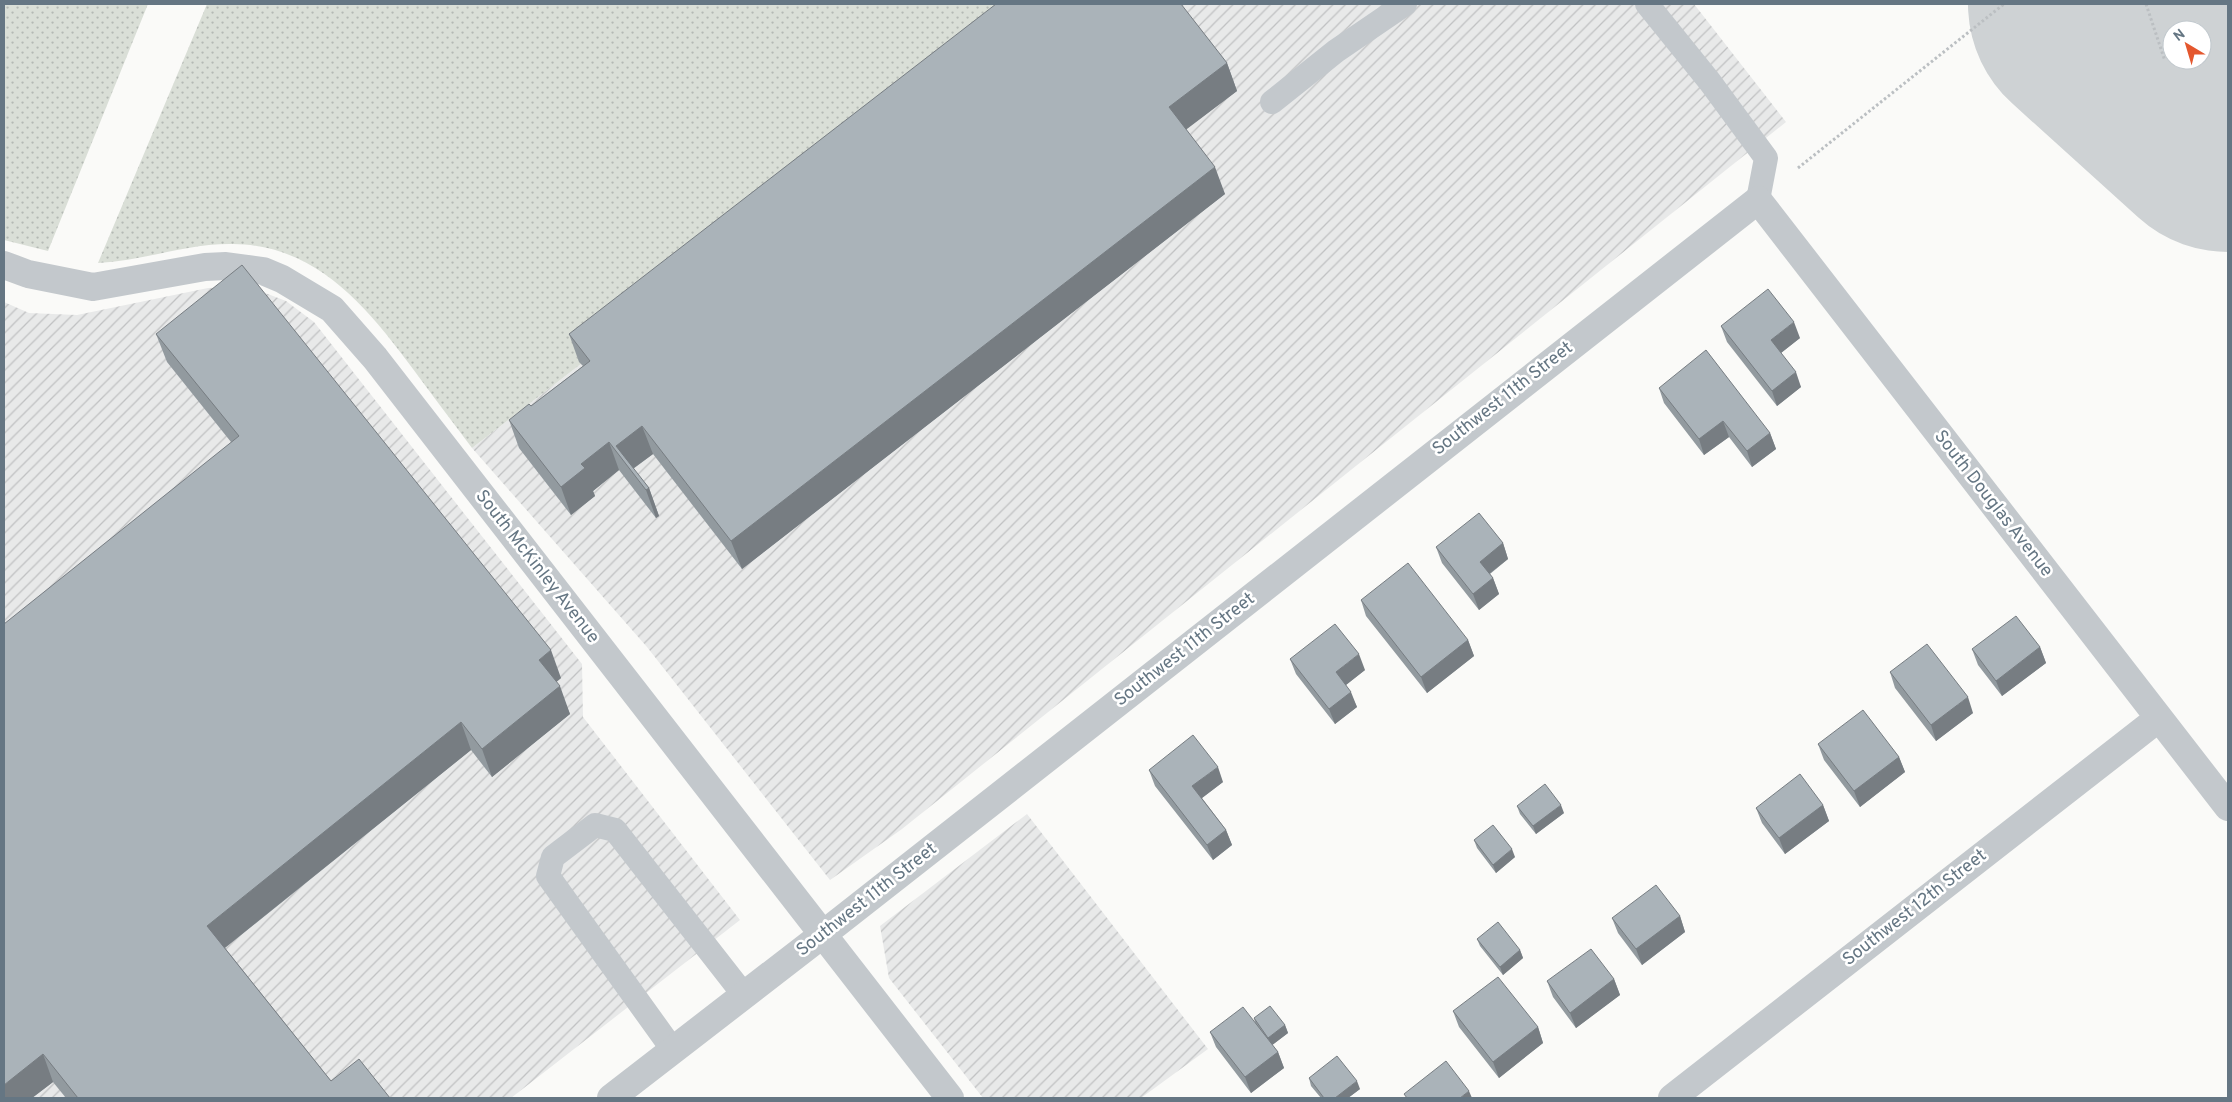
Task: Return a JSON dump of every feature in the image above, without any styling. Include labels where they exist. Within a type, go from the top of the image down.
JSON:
[{"type":"street","name":"South Douglas Avenue","points":[[1758,200],[2228,807]]},
{"type":"street","name":"Southwest 11th Street","points":[[611,1098],[822,935],[1758,200]]},
{"type":"street","name":"South McKinley Avenue","points":[[4,265],[28,274],[93,287],[205,267],[246,268],[282,279],[332,309],[375,358],[950,1098]]},
{"type":"street","name":"Southwest 12th Street","points":[[1672,1098],[2159,718]]},
{"type":"lane","points":[[1272,102],[1336,51],[1405,4]]},
{"type":"lane","points":[[1647,4],[1710,82],[1766,158],[1758,200]]},
{"type":"lane","points":[[673,1050],[548,876],[554,857],[595,825],[615,830],[744,996]]},
{"type":"path","points":[[1758,200],[2004,4]]},
{"type":"path","points":[[2146,4],[2162,52]]},
{"type":"shaded area","points":[[4,4],[148,4],[48,251],[4,240]]},
{"type":"shaded area","points":[[207,4],[1047,4],[472,448],[396,346],[358,302],[315,268],[290,255],[263,247],[216,244],[115,262],[98,263]]},
{"type":"shaded area","points":[[1047,4],[1694,4],[1786,122],[902,829],[830,880],[647,647],[472,448]]},
{"type":"shaded area","points":[[235,287],[260,291],[286,301],[314,322],[582,664],[583,717],[740,920],[511,1098],[4,1098],[4,302],[29,313],[77,315],[208,288]]},
{"type":"shaded area","points":[[1027,814],[1208,1049],[1141,1098],[983,1098],[889,978],[880,926]]},
{"type":"building","points":[[996,4],[1181,4],[1227,63],[1169,107],[1215,167],[731,541],[642,426],[616,446],[649,488],[646,490],[609,442],[581,464],[585,468],[561,487],[509,420],[529,404],[531,406],[590,361],[569,334]]},
{"type":"building","points":[[242,265],[551,650],[539,660],[560,686],[482,749],[461,722],[207,926],[331,1081],[359,1059],[390,1098],[78,1098],[43,1054],[4,1085],[4,624],[239,436],[156,334]]},
{"type":"building","points":[[1768,289],[1794,322],[1771,340],[1796,372],[1772,391],[1721,326]]},
{"type":"building","points":[[1706,350],[1770,433],[1747,451],[1723,421],[1699,439],[1659,388]]},
{"type":"building","points":[[1479,513],[1503,543],[1480,562],[1493,578],[1473,594],[1436,547]]},
{"type":"building","points":[[1408,563],[1468,640],[1421,677],[1361,600]]},
{"type":"building","points":[[2016,616],[2040,647],[1996,681],[1972,649]]},
{"type":"building","points":[[1335,624],[1359,654],[1336,672],[1351,692],[1329,709],[1290,659]]},
{"type":"building","points":[[1927,644],[1968,697],[1931,725],[1890,672]]},
{"type":"building","points":[[1863,710],[1899,757],[1854,791],[1818,744]]},
{"type":"building","points":[[1193,735],[1218,767],[1192,786],[1226,830],[1207,845],[1149,770]]},
{"type":"building","points":[[1800,774],[1823,805],[1779,838],[1756,808]]},
{"type":"building","points":[[1545,784],[1561,805],[1533,826],[1517,806]]},
{"type":"building","points":[[1493,825],[1512,849],[1493,865],[1474,840]]},
{"type":"building","points":[[1656,885],[1680,916],[1636,949],[1612,918]]},
{"type":"building","points":[[1498,922],[1520,950],[1500,967],[1477,939]]},
{"type":"building","points":[[1591,949],[1614,979],[1570,1013],[1547,981]]},
{"type":"building","points":[[1498,977],[1538,1027],[1493,1062],[1453,1011]]},
{"type":"building","points":[[1270,1006],[1285,1025],[1268,1038],[1254,1018]]},
{"type":"building","points":[[1243,1007],[1278,1052],[1245,1077],[1210,1032]]},
{"type":"building","points":[[1337,1056],[1357,1081],[1335,1098],[1324,1098],[1309,1078]]},
{"type":"building","points":[[1446,1061],[1469,1091],[1460,1098],[1407,1098],[1404,1094]]},
{"type":"runway","points":[[2102,4],[2228,118]]}]
